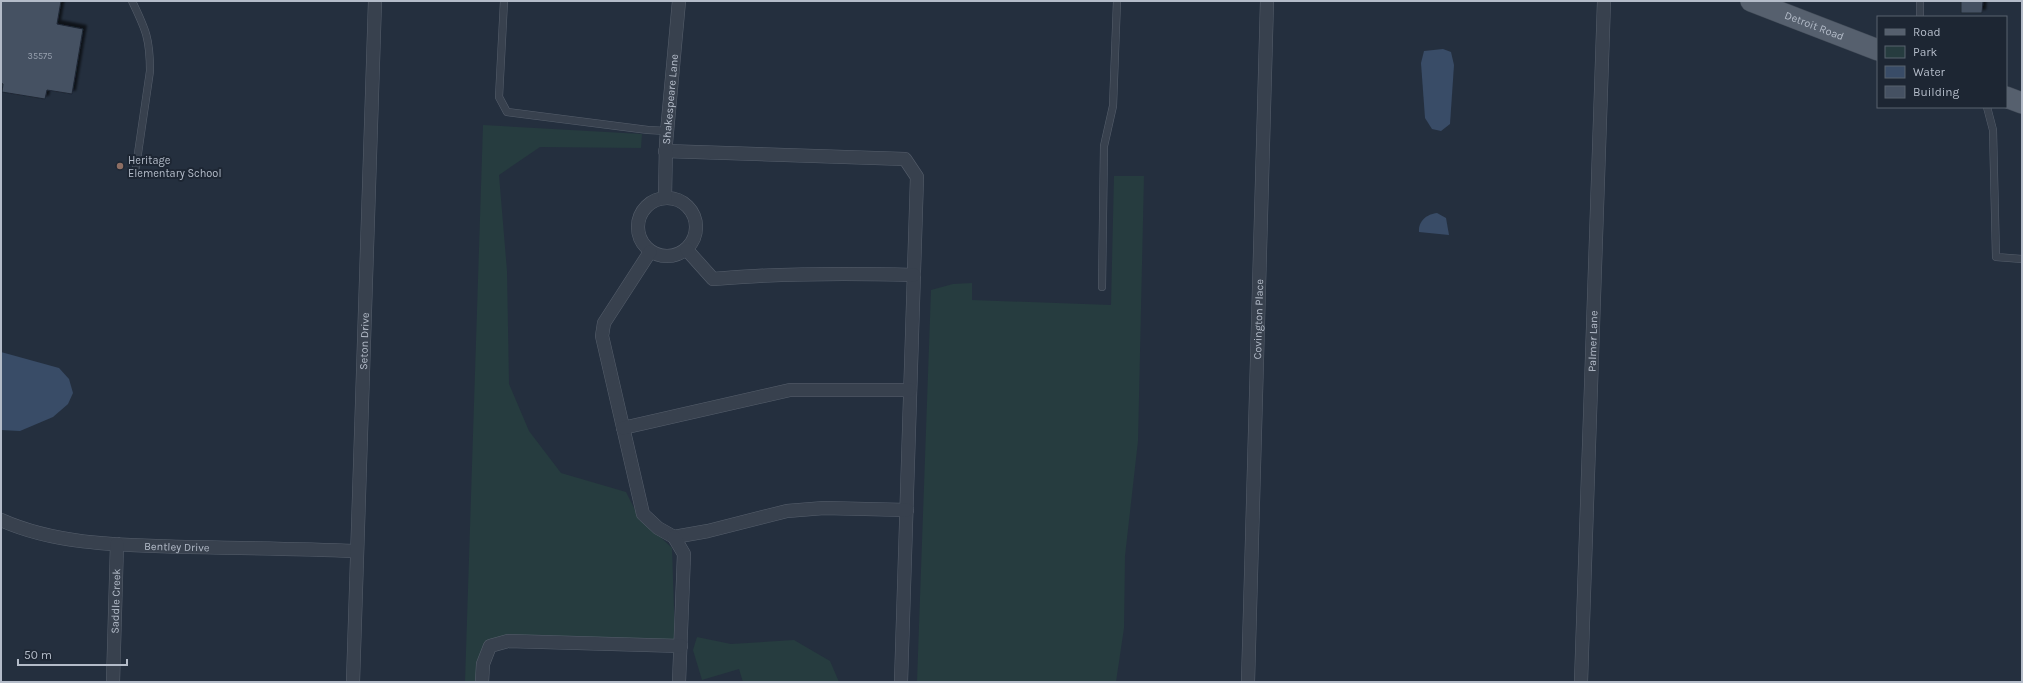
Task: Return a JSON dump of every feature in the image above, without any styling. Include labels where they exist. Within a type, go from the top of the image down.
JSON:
[{"type":"main road","name":"Detroit Road","points":[[1751,1],[1877,50]]},
{"type":"main road","points":[[2007,97],[2022,103]]},
{"type":"street","name":"Seton Drive","points":[[353,682],[356,551],[375,1]]},
{"type":"street","name":"Shakespeare Lane","points":[[666,198],[665,151],[679,1]]},
{"type":"street","name":"Covington Place","points":[[1248,682],[1267,1]]},
{"type":"street","name":"Palmer Lane","points":[[1580,682],[1604,1]]},
{"type":"street","points":[[665,151],[905,159],[917,177],[901,682]]},
{"type":"street","points":[[666,198],[680,201],[690,208],[694,214],[696,222],[696,236],[692,245],[687,250],[669,256],[661,256],[650,252],[642,245],[639,236],[639,221],[646,206],[653,201],[666,198]]},
{"type":"street","points":[[687,250],[712,279],[774,274],[841,272],[914,276]]},
{"type":"street","points":[[650,252],[604,323],[602,336],[643,514],[658,528],[674,536],[684,554],[679,682]]},
{"type":"street","points":[[623,428],[790,390],[910,390]]},
{"type":"street","points":[[674,536],[708,531],[787,511],[824,508],[907,510]]},
{"type":"street","name":"Bentley Drive","points":[[1,520],[44,534],[117,544],[356,551]]},
{"type":"street","name":"Saddle Creek","points":[[113,682],[117,544]]},
{"type":"street","points":[[482,682],[483,664],[490,646],[508,641],[681,646]]},
{"type":"lane","points":[[132,1],[149,41],[150,64],[136,167]]},
{"type":"lane","points":[[504,1],[499,97],[507,112],[648,130],[667,130]]},
{"type":"lane","points":[[1102,287],[1104,146],[1113,106],[1117,1]]},
{"type":"lane","points":[[1920,1],[1920,16]]},
{"type":"lane","points":[[1987,108],[1994,130],[1996,257],[2022,259]]},
{"type":"green space","points":[[483,125],[642,134],[641,148],[540,147],[499,175],[507,271],[509,384],[529,431],[561,473],[626,492],[638,516],[672,548],[675,641],[488,640],[478,682],[465,682]]},
{"type":"green space","points":[[1114,176],[1144,176],[1138,441],[1125,556],[1124,628],[1116,682],[917,682],[931,290],[953,284],[972,283],[972,300],[1111,305]]},
{"type":"green space","points":[[697,637],[731,644],[794,640],[830,661],[839,682],[743,682],[739,669],[702,680],[693,650]]},
{"type":"water","points":[[1443,49],[1451,52],[1454,65],[1450,124],[1441,131],[1432,129],[1425,118],[1421,63],[1424,51]]},
{"type":"water","points":[[1437,213],[1446,218],[1449,235],[1419,232],[1422,221],[1430,215]]},
{"type":"water","points":[[1,352],[59,368],[69,379],[73,393],[68,404],[53,417],[20,431],[1,430]]},
{"type":"building","points":[[1,1],[61,1],[57,24],[83,29],[72,94],[47,90],[45,99],[2,92]]},
{"type":"building","points":[[1961,1],[1983,1],[1982,13],[1961,13]]},
{"type":"place","name":"Heritage Elementary School","points":[[120,166]]}]
